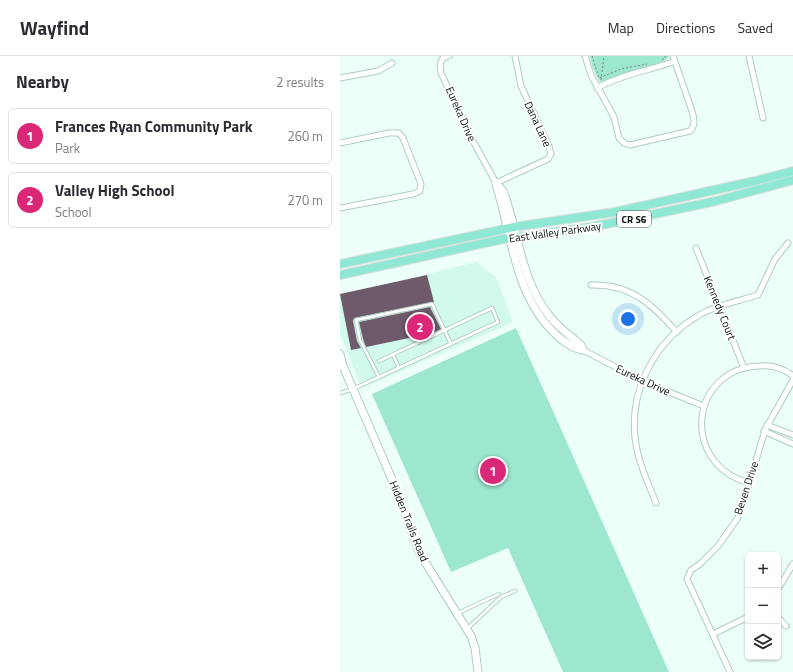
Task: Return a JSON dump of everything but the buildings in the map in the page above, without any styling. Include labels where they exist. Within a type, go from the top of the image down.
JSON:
[{"type":"main road","name":"East Valley Parkway","points":[[340,264],[511,227],[615,212],[755,181],[793,171]]},
{"type":"main road","name":"East Valley Parkway","points":[[340,275],[513,238],[591,227],[636,218],[716,201],[793,180]]},
{"type":"street","name":"Eureka Drive","points":[[449,56],[443,58],[440,64],[441,72],[472,139],[496,183],[503,190],[513,238],[540,303],[552,320],[581,345],[583,350],[642,381],[704,406]]},
{"type":"street","name":"Dana Lane","points":[[496,183],[548,159],[551,154],[549,146],[521,86],[515,56]]},
{"type":"street","points":[[585,56],[591,76],[597,88],[614,117],[619,138],[624,143],[630,145],[690,131],[694,127],[695,121],[688,95],[674,59],[652,70],[615,78],[597,88]]},
{"type":"street","points":[[749,56],[763,118]]},
{"type":"street","points":[[340,78],[378,71],[392,63]]},
{"type":"street","points":[[340,143],[389,132],[399,133],[403,138],[422,184],[420,191],[413,194],[340,208]]},
{"type":"street","points":[[656,503],[642,469],[636,443],[634,420],[642,381],[651,362],[661,347],[677,332],[698,316],[719,306],[758,295],[775,259],[788,243]]},
{"type":"street","name":"Kennedy Court","points":[[696,248],[744,368]]},
{"type":"street","points":[[591,285],[617,286],[638,296],[658,311],[677,332]]},
{"type":"street","name":"Hidden Trails Road","points":[[340,354],[342,364],[391,477],[420,554],[468,628],[475,648],[478,672]]},
{"type":"street","points":[[749,483],[727,474],[711,457],[704,444],[701,428],[704,406],[711,392],[722,380],[730,374],[744,368],[769,366],[784,370],[793,376]]},
{"type":"street","name":"Beven Drive","points":[[730,672],[687,579],[691,570],[708,557],[728,533],[743,505],[764,431],[793,380]]},
{"type":"street","points":[[767,425],[793,435]]},
{"type":"street","points":[[764,431],[793,444]]},
{"type":"street","points":[[779,588],[793,564]]},
{"type":"street","points":[[712,634],[745,618]]},
{"type":"street","points":[[781,620],[786,626]]},
{"type":"lane","points":[[379,378],[360,340],[356,320],[432,304],[451,344]]},
{"type":"lane","points":[[340,393],[379,378],[498,322],[492,308],[379,361]]},
{"type":"lane","points":[[393,354],[399,368]]},
{"type":"lane","points":[[468,628],[500,598],[515,591]]},
{"type":"lane","points":[[458,613],[499,594]]},
{"type":"path","points":[[592,56],[599,78],[602,78]]},
{"type":"path","points":[[597,88],[602,78],[604,56]]},
{"type":"path","points":[[657,62],[665,58],[665,56]]},
{"type":"path","points":[[602,78],[621,70],[652,63]]},
{"type":"shaded area","points":[[476,262],[496,277],[513,322],[362,388],[340,333],[340,296]]},
{"type":"green space","points":[[590,56],[669,57],[664,61],[600,82],[592,66]]},
{"type":"green space","points":[[516,328],[669,672],[563,672],[508,548],[451,572],[372,394]]},
{"type":"place","name":"Valley High School","points":[[420,327]]},
{"type":"place","name":"Frances Ryan Community Park","points":[[493,471]]}]
